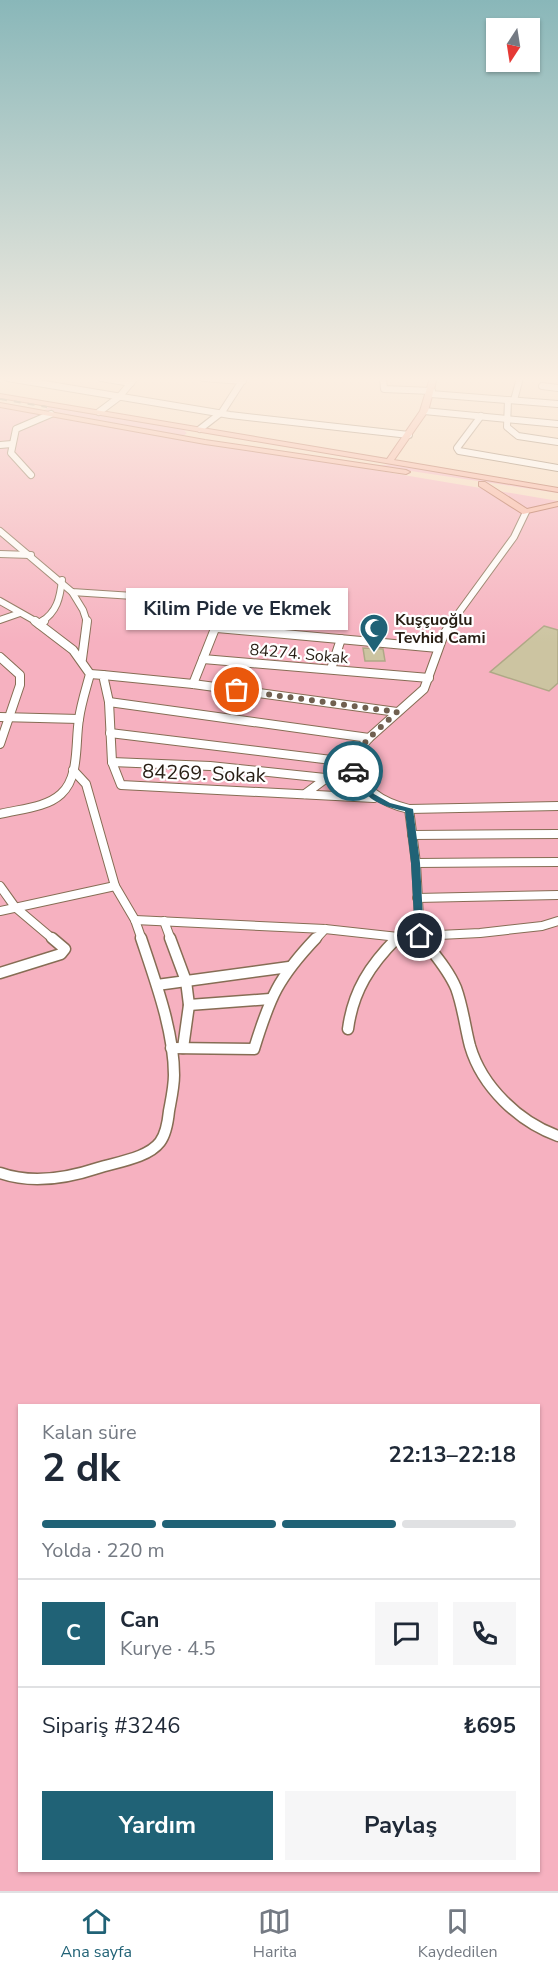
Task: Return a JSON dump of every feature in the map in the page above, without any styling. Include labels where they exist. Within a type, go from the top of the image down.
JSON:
[{"type":"main road","points":[[362,466],[558,495]]},
{"type":"main road","points":[[415,466],[558,490]]},
{"type":"main road","points":[[482,483],[526,512],[558,504]]},
{"type":"street","points":[[23,466],[31,475]]},
{"type":"street","points":[[305,794],[348,762],[369,738],[423,689],[444,634],[514,537],[526,512]]},
{"type":"street","points":[[0,531],[62,580],[86,610],[87,628],[82,659]]},
{"type":"street","points":[[0,554],[31,555]]},
{"type":"street","points":[[39,624],[52,616],[59,603],[62,580]]},
{"type":"street","points":[[72,592],[225,602],[217,628],[193,684]]},
{"type":"street","points":[[0,601],[39,624],[82,659],[90,674],[79,719],[73,770],[63,793],[52,800],[0,814]]},
{"type":"street","points":[[0,620],[20,613]]},
{"type":"street","points":[[217,628],[438,648]]},
{"type":"street","points":[[331,669],[341,639]]},
{"type":"street","points":[[0,657],[20,675],[20,685],[4,717],[0,744]]},
{"type":"street","name":"84274. Sokak","points":[[203,658],[429,678]]},
{"type":"street","points":[[90,674],[193,684],[397,712]]},
{"type":"street","name":"84269. Sokak","points":[[103,675],[109,702],[112,762],[121,785],[374,798],[388,805],[409,809],[558,806]]},
{"type":"street","points":[[109,702],[369,738]]},
{"type":"street","points":[[4,717],[79,719]]},
{"type":"street","points":[[110,733],[348,762]]},
{"type":"street","points":[[112,762],[210,766],[325,778]]},
{"type":"street","points":[[348,762],[359,781],[374,798]]},
{"type":"street","points":[[0,1173],[11,1177],[43,1179],[82,1173],[140,1155],[156,1146],[165,1134],[167,1125],[174,1076],[171,1048],[157,985],[135,920],[115,886],[86,784],[73,770]]},
{"type":"street","points":[[409,809],[416,863],[420,936],[446,969],[456,989],[477,1064],[491,1084],[523,1119],[546,1133],[558,1136]]},
{"type":"street","points":[[412,835],[558,834]]},
{"type":"street","points":[[416,863],[558,862]]},
{"type":"street","points":[[0,886],[15,907],[65,950],[61,954],[0,973]]},
{"type":"street","points":[[0,911],[115,886]]},
{"type":"street","points":[[417,898],[558,896]]},
{"type":"street","points":[[135,920],[325,929],[398,937],[490,932],[542,926],[558,921]]},
{"type":"street","points":[[164,921],[186,981],[189,1005],[183,1048]]},
{"type":"street","points":[[171,1048],[254,1049],[270,999],[289,967],[325,929]]},
{"type":"street","points":[[348,1029],[350,1009],[356,989],[373,961],[398,937]]},
{"type":"street","points":[[157,985],[289,967]]},
{"type":"street","points":[[189,1005],[270,999]]},
{"type":"shaded area","points":[[0,466],[352,466],[558,501],[558,1891],[0,1891]]},
{"type":"shaded area","points":[[379,466],[404,466],[558,493]]},
{"type":"building","points":[[544,626],[558,630],[558,683],[549,691],[490,672]]},
{"type":"building","name":"Kuşçuoğlu Tevhid Cami","points":[[363,648],[383,649],[385,661],[365,661]]},
{"type":"way so far","points":[[237,690],[397,712],[348,762],[353,771]]},
{"type":"place","name":"Kuşçuoğlu Tevhid Cami","points":[[374,654]]},
{"type":"place","name":"Kilim Pide ve Ekmek","points":[[237,690]]},
{"type":"route","points":[[353,771],[371,796],[388,805],[409,809],[416,863],[420,936]]}]
